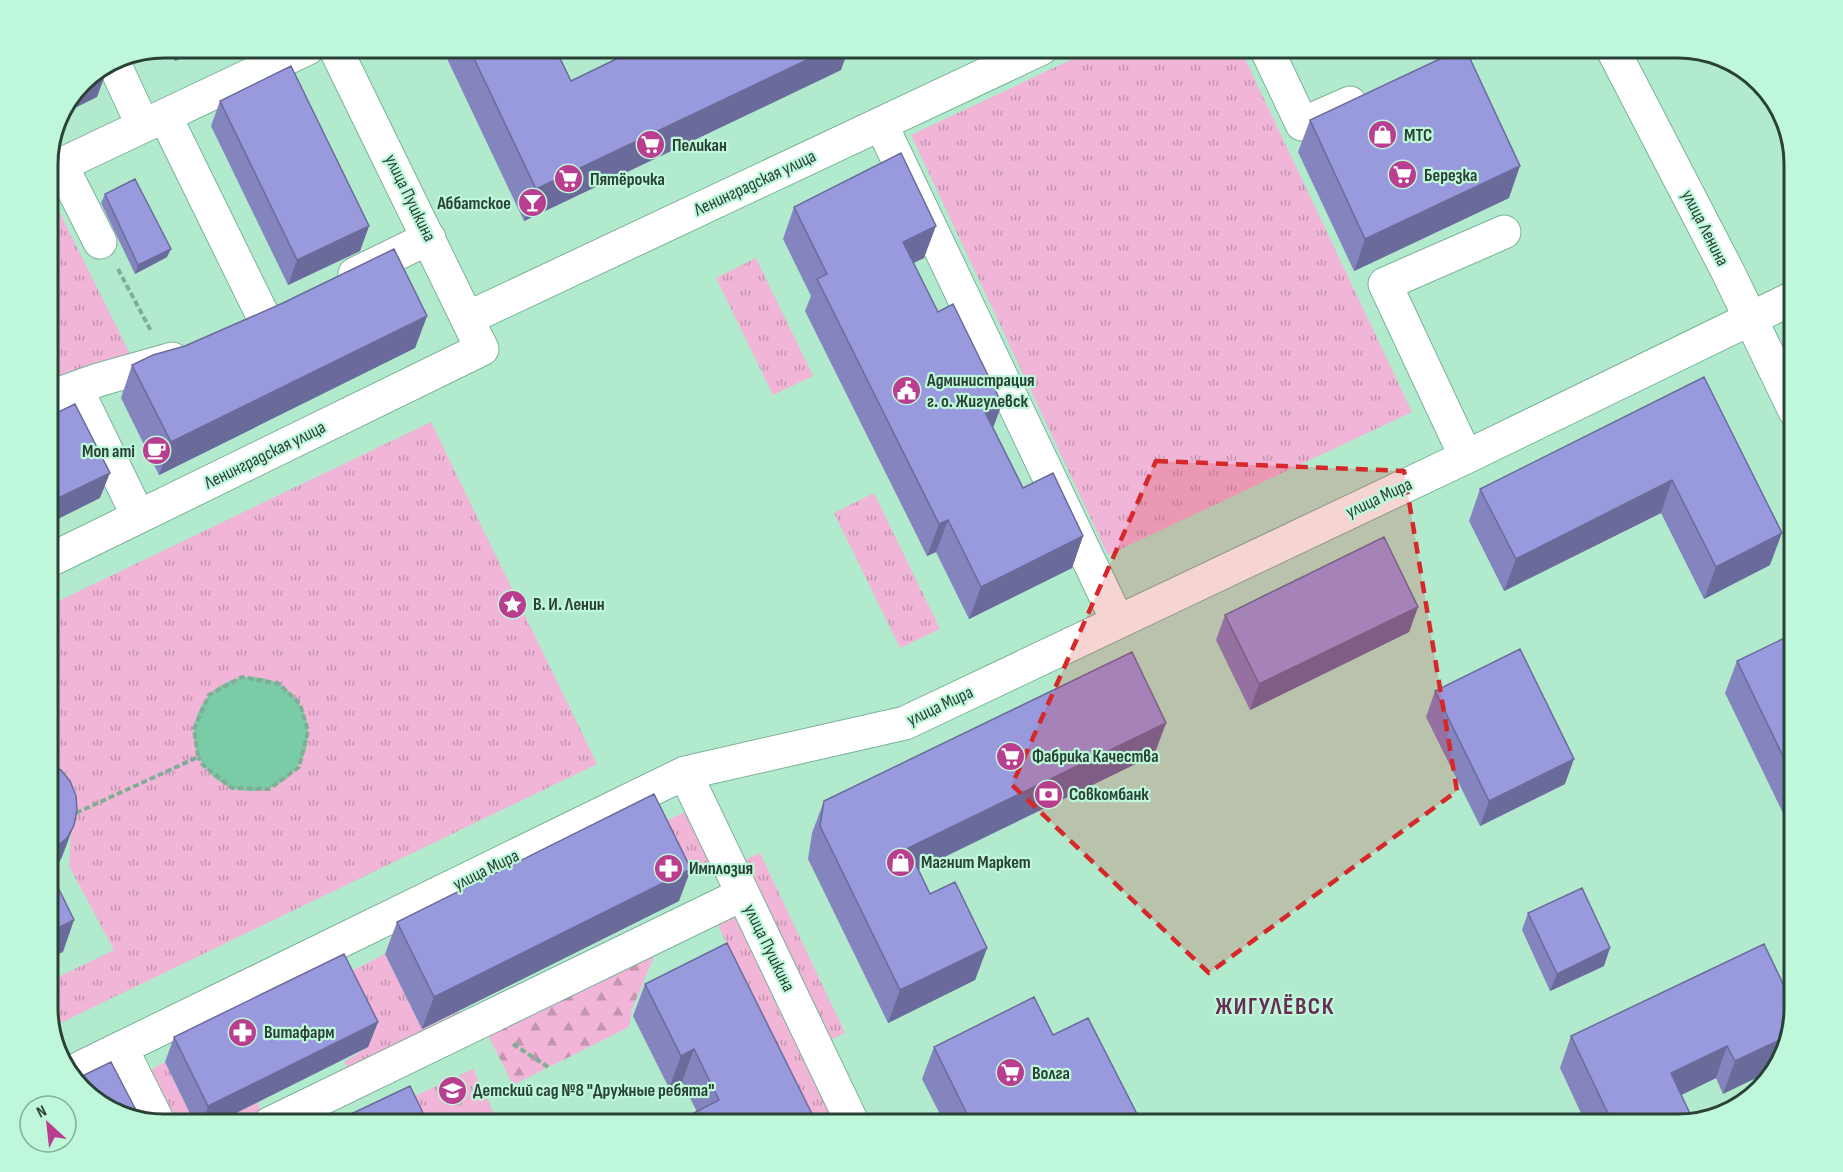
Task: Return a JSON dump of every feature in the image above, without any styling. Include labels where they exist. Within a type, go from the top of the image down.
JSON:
[{"type":"street","points":[[59,166],[287,58]]},
{"type":"street","name":"улица Пушкина","points":[[341,58],[482,349]]},
{"type":"street","name":"Ленинградская улица","points":[[468,318],[1021,58]]},
{"type":"street","points":[[1271,58],[1302,124],[1375,91]]},
{"type":"street","name":"улица Ленина","points":[[1617,58],[1728,272],[1784,389]]},
{"type":"street","points":[[118,70],[154,121],[253,323],[294,304]]},
{"type":"street","points":[[881,124],[1118,622]]},
{"type":"street","points":[[59,175],[100,242]]},
{"type":"street","points":[[1466,457],[1385,284],[1504,232]]},
{"type":"street","points":[[325,289],[429,238]]},
{"type":"street","name":"улица Мира","points":[[78,1069],[685,773],[905,723],[1466,457],[1784,302]]},
{"type":"street","points":[[138,516],[62,393],[98,380],[166,361],[198,347]]},
{"type":"street","name":"Ленинградская улица","points":[[59,556],[482,349]]},
{"type":"street","name":"улица Пушкина","points":[[685,773],[848,1114]]},
{"type":"street","points":[[290,1114],[743,894]]},
{"type":"street","points":[[121,1048],[154,1113]]},
{"type":"path","points":[[100,242],[122,274],[166,361]]},
{"type":"path","points":[[242,677],[279,684],[300,704],[308,731],[299,767],[269,789],[232,788],[202,765],[198,757],[194,729],[209,695],[242,677]]},
{"type":"path","points":[[76,813],[198,757]]},
{"type":"highlighted area","points":[[1156,461],[1404,471],[1457,791],[1209,973],[1012,785]]},
{"type":"green space","points":[[1075,58],[1245,58],[1412,412],[1108,555],[911,135]]},
{"type":"green space","points":[[59,211],[131,356],[59,384]]},
{"type":"green space","points":[[756,258],[813,376],[773,395],[716,278]]},
{"type":"green space","points":[[431,422],[597,764],[59,1023],[59,977],[114,950],[69,866],[72,818],[59,808],[59,601]]},
{"type":"green space","points":[[874,493],[940,629],[900,648],[834,513]]},
{"type":"green space","points":[[695,807],[723,861],[692,876],[664,822]]},
{"type":"green space","points":[[760,853],[845,1033],[822,1044],[736,864]]},
{"type":"green space","points":[[739,910],[834,1114],[806,1114],[716,921]]},
{"type":"green space","points":[[656,952],[632,1009],[629,1027],[513,1085],[488,1035]]},
{"type":"green space","points":[[385,954],[422,1029],[459,1011],[467,1022],[351,1076],[344,1062],[368,1047],[334,980]]},
{"type":"green space","points":[[165,1062],[190,1114],[166,1114],[145,1073]]},
{"type":"green space","points":[[473,1069],[494,1114],[376,1114]]},
{"type":"green space","points":[[257,1102],[263,1114],[233,1114]]},
{"type":"shaded area","points":[[251,677],[273,681],[291,694],[304,712],[308,734],[304,756],[291,774],[273,787],[251,791],[229,787],[211,774],[198,756],[194,734],[198,712],[211,694],[229,681]]},
{"type":"building","points":[[474,58],[560,58],[571,81],[618,58],[811,58],[536,189]]},
{"type":"building","name":"Березка","points":[[1442,58],[1470,58],[1520,166],[1365,239],[1310,120]]},
{"type":"building","points":[[291,66],[369,226],[297,260],[220,101]]},
{"type":"building","name":"Администрация г. о. Жигулевск","points":[[901,153],[936,226],[903,242],[938,312],[953,304],[1002,404],[985,412],[1023,488],[1053,473],[1083,536],[981,587],[948,520],[939,524],[817,279],[827,274],[794,207]]},
{"type":"building","points":[[135,179],[171,249],[138,265],[105,194]]},
{"type":"building","points":[[394,249],[427,316],[171,442],[132,365],[153,355],[185,346],[283,303]]},
{"type":"building","points":[[1704,377],[1782,533],[1716,567],[1672,480],[1516,559],[1480,489]]},
{"type":"building","points":[[75,404],[110,473],[59,498],[59,412]]},
{"type":"building","points":[[1384,537],[1418,607],[1259,684],[1225,615]]},
{"type":"building","points":[[1784,638],[1784,758],[1737,661]]},
{"type":"building","points":[[1520,649],[1574,759],[1489,801],[1435,691]]},
{"type":"building","points":[[1132,652],[1166,723],[908,848],[930,894],[955,882],[987,948],[900,990],[820,826],[824,801]]},
{"type":"building","points":[[59,769],[70,781],[76,796],[77,810],[74,825],[67,838],[59,844]]},
{"type":"building","points":[[654,794],[691,869],[434,997],[397,922]]},
{"type":"building","points":[[1582,888],[1610,948],[1557,974],[1528,913]]},
{"type":"building","points":[[59,889],[74,920],[59,928]]},
{"type":"building","points":[[727,943],[812,1114],[692,1114],[719,1100],[694,1049],[681,1056],[645,984]]},
{"type":"building","points":[[1764,944],[1784,986],[1784,1015],[1779,1040],[1735,1061],[1727,1046],[1671,1073],[1690,1113],[1608,1114],[1571,1036]]},
{"type":"building","points":[[344,954],[378,1022],[208,1106],[174,1037]]},
{"type":"building","points":[[1034,997],[1053,1035],[1088,1018],[1137,1114],[967,1114],[934,1047]]},
{"type":"building","points":[[111,1062],[136,1110],[105,1096],[83,1076]]},
{"type":"building","points":[[410,1086],[424,1114],[351,1114]]},
{"type":"place","name":"МТС","points":[[1383,135]]},
{"type":"place","name":"Пеликан","points":[[651,145]]},
{"type":"place","name":"Березка","points":[[1403,175]]},
{"type":"place","name":"Пятёрочка","points":[[569,179]]},
{"type":"place","name":"Аббатское","points":[[532,203]]},
{"type":"place","name":"Администрация г. о. Жигулевск","points":[[906,390]]},
{"type":"place","name":"Mon ami","points":[[156,451]]},
{"type":"place","name":"В. И. Ленин","points":[[512,604]]},
{"type":"place","name":"Фабрика Качества","points":[[1011,756]]},
{"type":"place","name":"Совкомбанк","points":[[1048,794]]},
{"type":"place","name":"Магнит Маркет","points":[[900,862]]},
{"type":"place","name":"Имплозия","points":[[668,868]]},
{"type":"place","name":"Витафарм","points":[[243,1032]]},
{"type":"place","name":"Волга","points":[[1011,1073]]},
{"type":"place","name":"Детский сад №8 \"Дружные ребята\"","points":[[452,1090]]},
{"type":"district","name":"ЖИГУЛЁВСК","points":[[1275,1006]]}]
